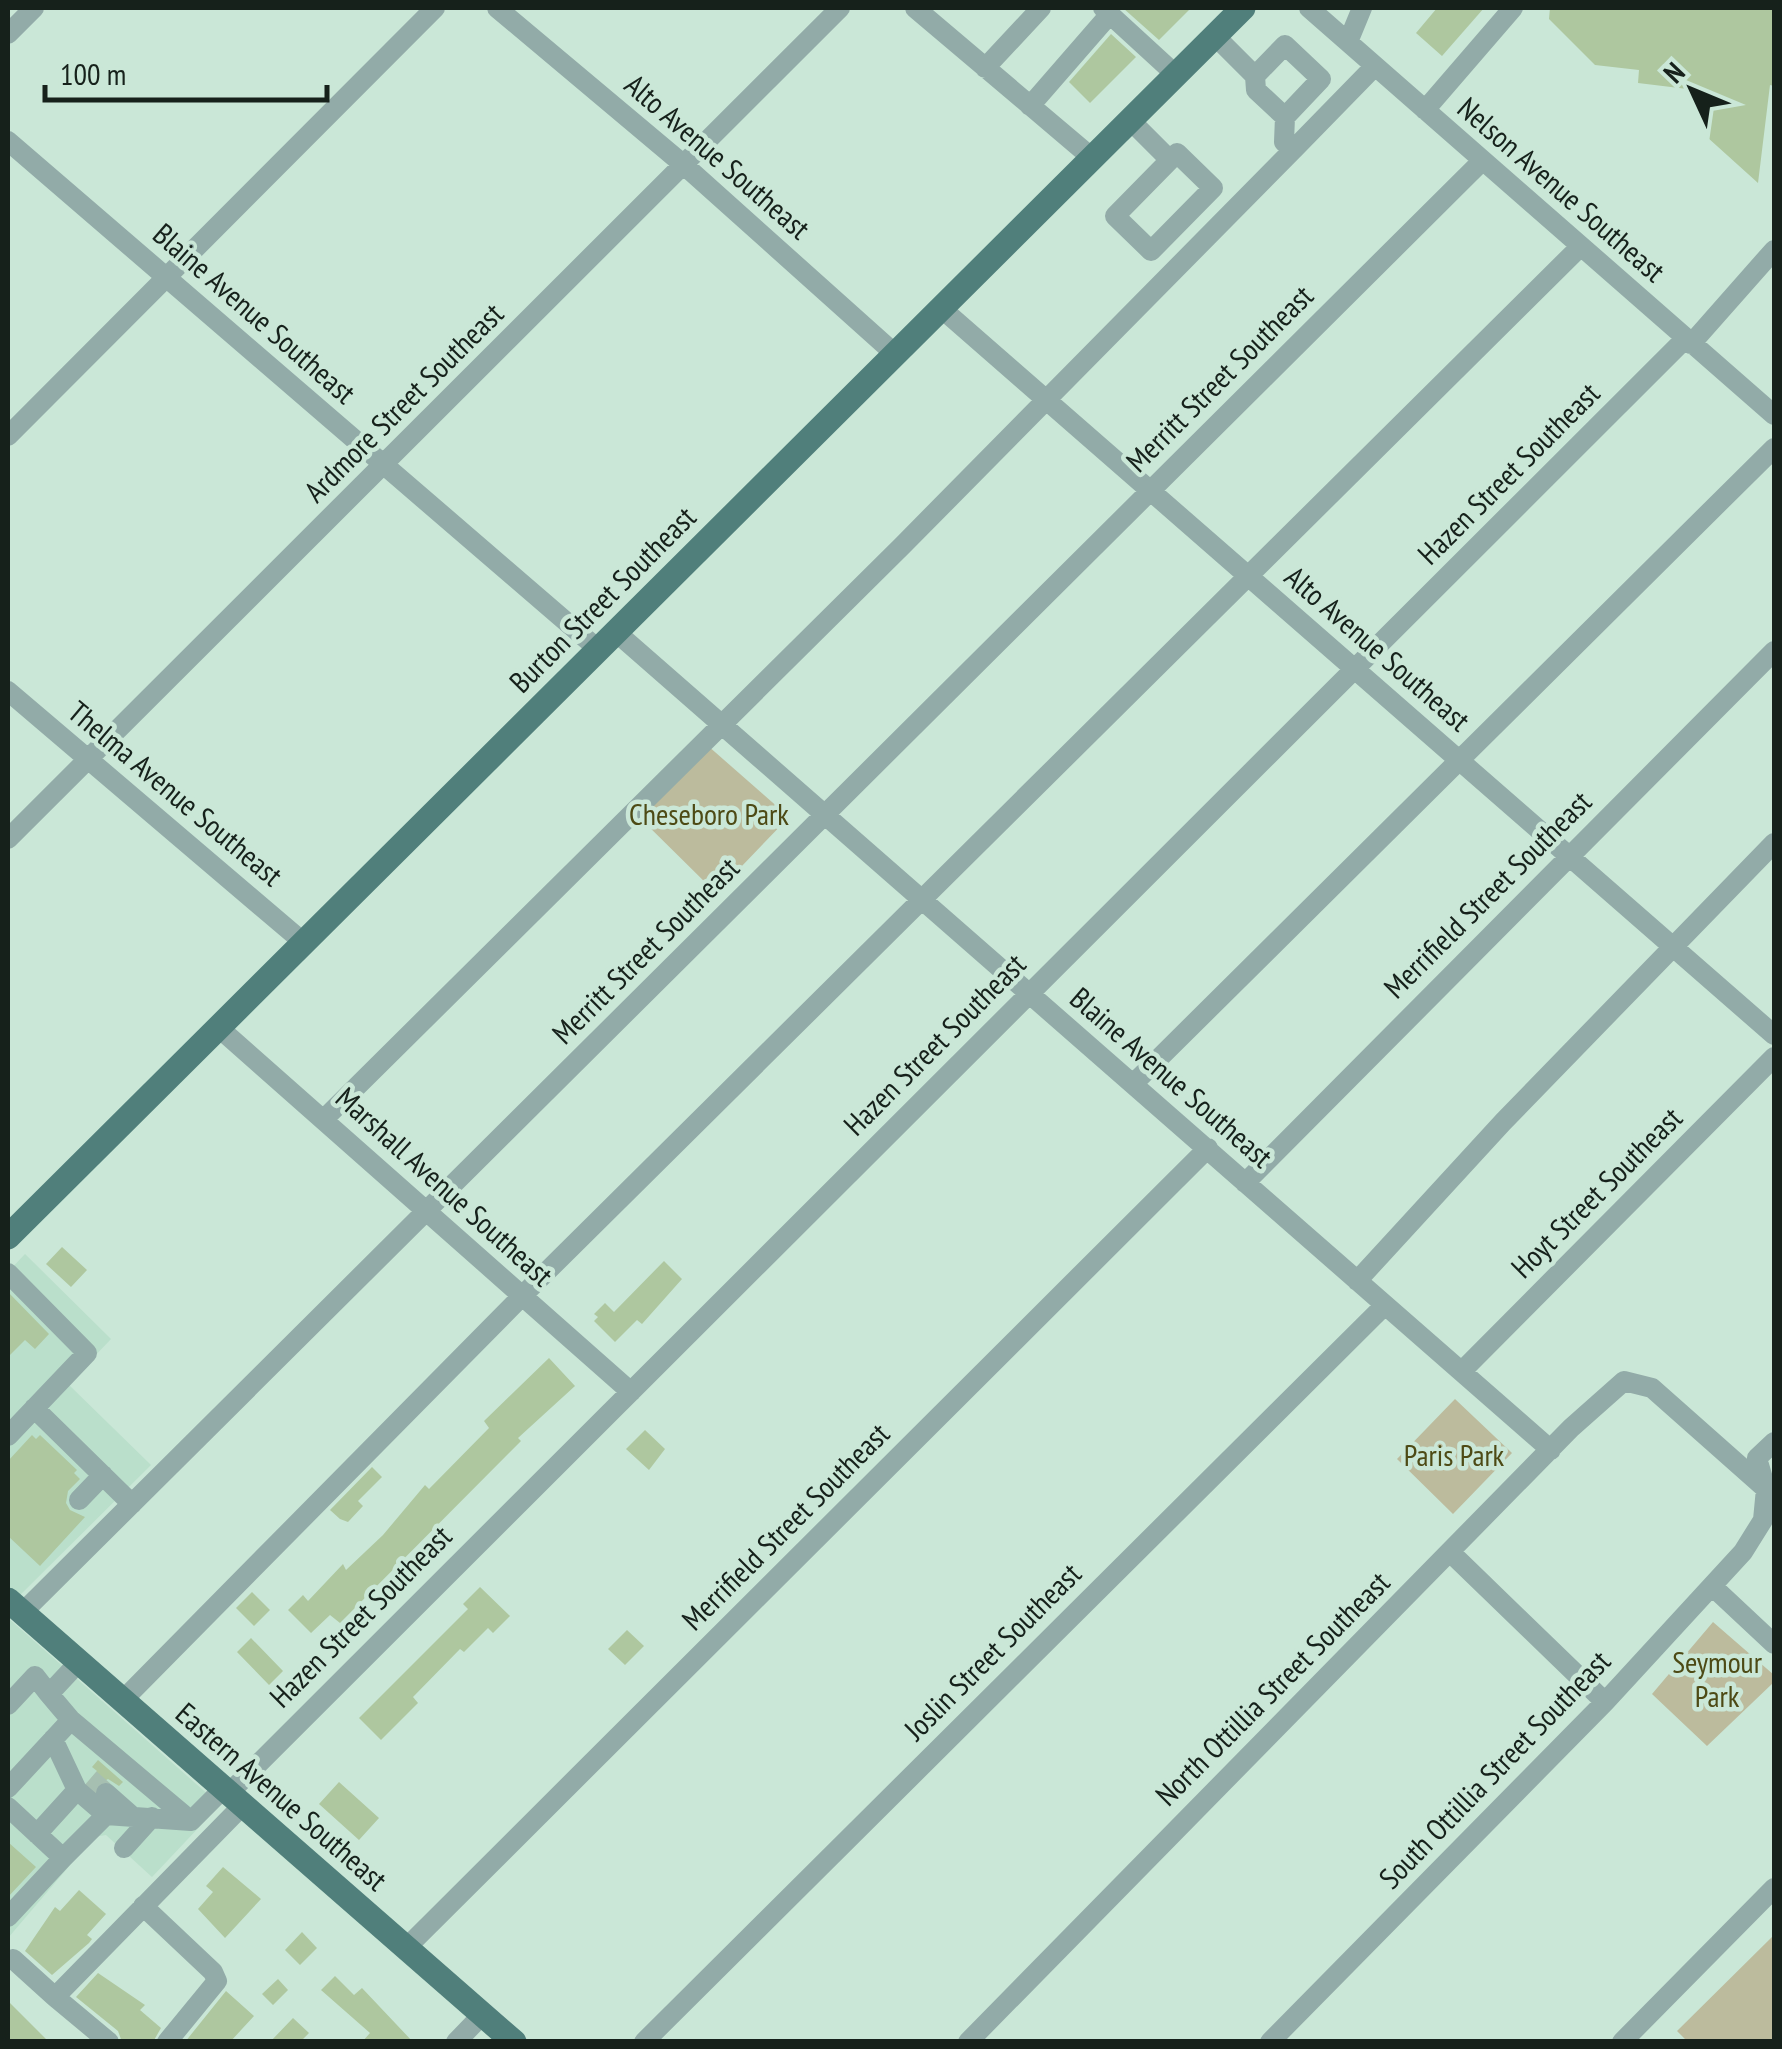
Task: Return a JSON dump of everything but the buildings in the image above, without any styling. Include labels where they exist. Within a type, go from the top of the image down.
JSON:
[{"type":"main road","name":"Burton Street Southeast","points":[[8,1237],[1242,8]]},
{"type":"main road","name":"Eastern Avenue Southeast","points":[[15,1606],[514,2042]]},
{"type":"street","points":[[8,34],[34,8]]},
{"type":"street","points":[[8,436],[163,276],[435,8]]},
{"type":"street","name":"Alto Avenue Southeast","points":[[497,8],[684,165],[895,354]]},
{"type":"street","name":"Ardmore Street Southeast","points":[[8,839],[840,8]]},
{"type":"street","points":[[915,8],[1091,158]]},
{"type":"street","points":[[985,68],[1042,8]]},
{"type":"street","name":"Nelson Avenue Southeast","points":[[1309,8],[1774,415]]},
{"type":"street","points":[[1348,42],[1362,8]]},
{"type":"street","points":[[1425,110],[1513,8]]},
{"type":"street","points":[[1030,106],[1107,11],[1175,74]]},
{"type":"street","points":[[1214,36],[1255,76],[1256,90],[1285,117]]},
{"type":"street","points":[[1255,76],[1284,45],[1320,78],[1285,117],[1284,142],[1293,150]]},
{"type":"street","points":[[323,1120],[1375,66]]},
{"type":"street","points":[[1129,120],[1170,160]]},
{"type":"street","name":"Blaine Avenue Southeast","points":[[8,141],[385,465],[608,642],[721,724],[1551,1450]]},
{"type":"street","points":[[1177,152],[1213,188],[1151,251],[1115,216],[1170,160],[1177,152]]},
{"type":"street","name":"Merritt Street Southeast","points":[[15,1606],[132,1504],[1482,161]]},
{"type":"street","points":[[122,1702],[522,1296],[1580,248]]},
{"type":"street","name":"Hazen Street Southeast","points":[[230,1797],[1028,994],[1757,275],[1774,250]]},
{"type":"street","points":[[1757,275],[1774,290]]},
{"type":"street","name":"Alto Avenue Southeast","points":[[941,308],[1774,1035]]},
{"type":"street","points":[[1133,1084],[1774,448]]},
{"type":"street","name":"Merrifield Street Southeast","points":[[1245,1182],[1774,651]]},
{"type":"street","name":"Thelma Avenue Southeast","points":[[8,691],[303,942]]},
{"type":"street","points":[[1358,1282],[1502,1122],[1774,843]]},
{"type":"street","name":"Marshall Avenue Southeast","points":[[218,1027],[631,1392]]},
{"type":"street","name":"Hoyt Street Southeast","points":[[1462,1371],[1774,1057]]},
{"type":"street","name":"Merrifield Street Southeast","points":[[406,1948],[1208,1148]]},
{"type":"street","points":[[8,1274],[87,1354],[9,1431]]},
{"type":"street","name":"Joslin Street Southeast","points":[[644,2042],[1385,1306]]},
{"type":"street","name":"North Ottillia Street Southeast","points":[[968,2042],[1551,1450],[1624,1381],[1652,1388],[1766,1489]]},
{"type":"street","points":[[34,1408],[132,1504]]},
{"type":"street","points":[[1766,1489],[1757,1458],[1774,1442]]},
{"type":"street","points":[[79,1500],[103,1476]]},
{"type":"street","name":"South Ottillia Street Southeast","points":[[1270,2042],[1605,1702],[1712,1586],[1756,1534],[1763,1520],[1766,1489]]},
{"type":"street","points":[[1450,1552],[1605,1702]]},
{"type":"street","points":[[1712,1586],[1774,1644]]},
{"type":"street","points":[[49,1694],[78,1663]]},
{"type":"street","points":[[8,1705],[35,1676],[72,1720],[191,1820]]},
{"type":"street","points":[[8,1788],[58,1747],[72,1720]]},
{"type":"street","points":[[58,1747],[91,1787],[106,1816]]},
{"type":"street","points":[[91,1787],[142,1817]]},
{"type":"street","points":[[37,1834],[91,1787]]},
{"type":"street","points":[[8,1917],[106,1816],[191,1820],[230,1797]]},
{"type":"street","points":[[56,1997],[143,1906],[230,1797]]},
{"type":"street","points":[[8,1807],[64,1858]]},
{"type":"street","points":[[124,1848],[142,1817]]},
{"type":"street","points":[[1622,2042],[1774,1888]]},
{"type":"street","points":[[143,1906],[213,1972],[216,1981],[167,2042]]},
{"type":"street","points":[[13,1959],[108,2042]]},
{"type":"street","points":[[456,2042],[483,2014]]},
{"type":"shaded area","points":[[25,1254],[111,1339],[68,1384],[151,1465],[8,1607],[8,1272]]},
{"type":"shaded area","points":[[8,1618],[220,1805],[152,1877],[106,1835],[94,1837],[8,1938]]},
{"type":"green space","name":"Cheseboro Park","points":[[707,745],[789,817],[716,893],[636,814]]},
{"type":"green space","name":"Paris Park","points":[[1455,1399],[1512,1453],[1453,1514],[1397,1459]]},
{"type":"green space","name":"Seymour Park","points":[[1713,1622],[1774,1675],[1774,1682],[1707,1746],[1652,1694]]},
{"type":"green space","points":[[1774,1935],[1774,2041],[1687,2041],[1677,2031]]},
{"type":"tunnel","points":[[90,1779],[106,1793]]}]
